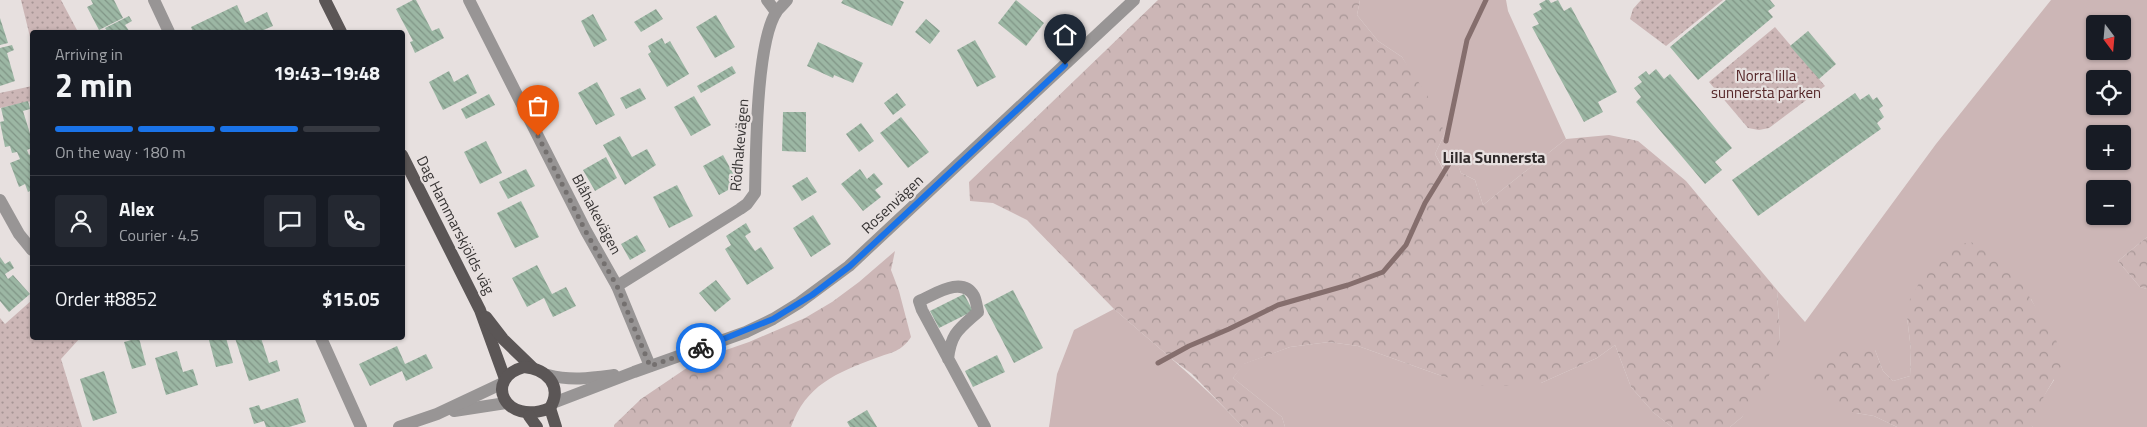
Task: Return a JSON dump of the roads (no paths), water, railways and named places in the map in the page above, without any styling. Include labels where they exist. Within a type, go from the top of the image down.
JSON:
[{"type":"main road","points":[[325,0],[340,30]]},
{"type":"main road","name":"Dag Hammarskjölds väg","points":[[405,161],[480,310],[504,381],[502,390],[506,403]]},
{"type":"main road","name":"Dag Hammarskjölds väg","points":[[480,310],[503,339],[533,368],[548,375]]},
{"type":"main road","points":[[504,381],[518,368],[533,368]]},
{"type":"main road","points":[[548,375],[555,396],[551,406],[556,427]]},
{"type":"main road","points":[[506,403],[512,410],[529,416],[537,427]]},
{"type":"main road","points":[[529,416],[551,406]]},
{"type":"street","points":[[154,0],[168,30]]},
{"type":"street","name":"Blåhakevägen","points":[[469,0],[586,232],[617,286],[650,366]]},
{"type":"street","points":[[767,0],[776,12]]},
{"type":"street","name":"Rödhakevägen","points":[[617,286],[740,209],[752,199],[755,193],[757,122],[763,56],[769,29],[776,12],[787,0]]},
{"type":"street","name":"Rosenvägen","points":[[551,406],[634,372],[746,332],[773,319],[824,286],[850,266],[1134,0]]},
{"type":"street","points":[[0,200],[19,234],[30,248]]},
{"type":"street","points":[[948,359],[950,346],[959,327],[978,312],[974,295],[964,288],[955,285],[919,301],[922,310],[948,359],[985,427]]},
{"type":"street","points":[[322,340],[362,427]]},
{"type":"street","name":"Rosenvägen","points":[[548,375],[580,380],[634,372]]},
{"type":"street","points":[[399,427],[437,414],[504,381]]},
{"type":"street","points":[[437,414],[506,403]]},
{"type":"waterway","points":[[1446,141],[1467,40],[1486,0]]},
{"type":"waterway","points":[[1158,363],[1189,346],[1278,305],[1348,285],[1383,272],[1406,245],[1425,203],[1455,154]]},
{"type":"district","name":"Lilla Sunnersta","points":[[1494,157]]},
{"type":"park label","name":"Norra lilla sunnersta parken","points":[[1766,84]]}]
